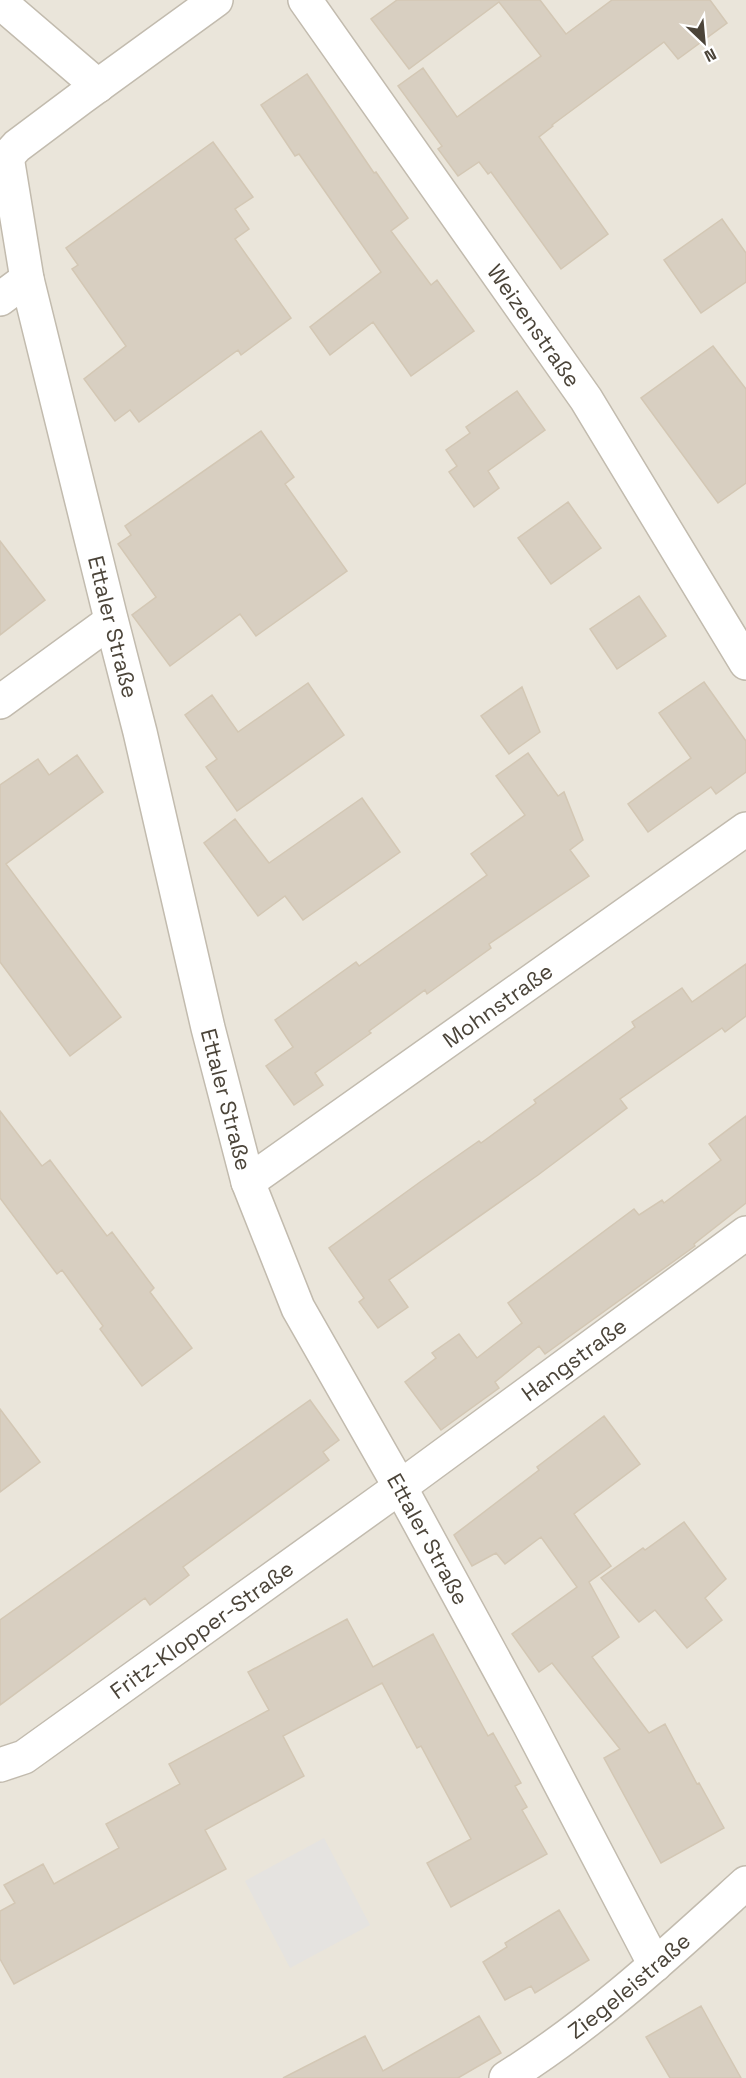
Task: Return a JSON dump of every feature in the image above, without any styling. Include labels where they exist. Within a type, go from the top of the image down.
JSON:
[{"type":"street","points":[[4,157],[216,0]]},
{"type":"street","name":"Weizenstraße","points":[[305,0],[586,399],[746,663]]},
{"type":"street","points":[[0,2],[98,86]]},
{"type":"street","name":"Ettaler Straße","points":[[4,157],[27,279],[140,732],[208,1028],[248,1182],[298,1308],[400,1487],[529,1724],[655,1965]]},
{"type":"street","points":[[0,299],[27,279]]},
{"type":"street","points":[[0,702],[111,621]]},
{"type":"street","name":"Mohnstraße","points":[[248,1182],[746,829]]},
{"type":"street","name":"Hangstraße","points":[[400,1487],[746,1233]]},
{"type":"street","name":"Fritz-Klopper-Straße","points":[[0,1765],[24,1757],[400,1487]]},
{"type":"street","name":"Ziegeleistraße","points":[[507,2078],[539,2058],[655,1965],[746,1883]]},
{"type":"shaded area","points":[[0,0],[746,0],[746,2078],[0,2078]]},
{"type":"shaded area","points":[[324,1838],[370,1925],[290,1968],[245,1881]]},
{"type":"building","points":[[397,0],[540,0],[566,34],[612,0],[710,0],[727,23],[678,59],[664,42],[539,137],[608,234],[561,269],[491,172],[488,174],[479,162],[458,176],[438,149],[442,146],[398,86],[423,68],[457,117],[541,56],[499,2],[409,69],[371,19]]},
{"type":"building","points":[[307,74],[374,173],[376,172],[408,218],[391,231],[431,285],[437,280],[474,331],[411,376],[373,322],[330,355],[310,327],[381,272],[299,154],[295,156],[261,105]]},
{"type":"building","points":[[213,142],[253,197],[235,209],[249,229],[235,239],[291,318],[241,355],[238,350],[139,422],[130,410],[115,421],[84,379],[126,346],[72,269],[78,265],[66,248]]},
{"type":"building","points":[[722,219],[746,253],[746,282],[701,313],[664,260]]},
{"type":"building","points":[[713,346],[746,389],[746,483],[718,503],[641,398]]},
{"type":"building","points":[[517,391],[545,430],[488,471],[499,488],[474,507],[449,472],[457,466],[446,450],[470,433],[466,427]]},
{"type":"building","points":[[261,431],[294,477],[285,484],[347,571],[256,636],[240,614],[170,666],[132,615],[156,597],[118,544],[131,535],[125,526]]},
{"type":"building","points":[[568,502],[601,548],[551,584],[518,538]]},
{"type":"building","points":[[0,541],[45,600],[0,635]]},
{"type":"building","points":[[639,596],[666,636],[617,669],[590,629]]},
{"type":"building","points":[[704,682],[746,741],[746,772],[716,794],[711,787],[648,832],[628,804],[691,758],[659,713]]},
{"type":"building","points":[[308,683],[344,735],[237,811],[206,767],[217,759],[185,715],[212,695],[238,732]]},
{"type":"building","points":[[522,687],[540,732],[509,754],[481,716]]},
{"type":"building","points":[[528,753],[558,796],[564,792],[583,840],[570,850],[589,876],[489,944],[491,948],[427,994],[425,990],[369,1031],[371,1033],[315,1073],[323,1085],[294,1105],[266,1066],[293,1047],[275,1020],[356,962],[359,966],[487,875],[471,854],[525,815],[496,776]]},
{"type":"building","points":[[77,755],[103,792],[6,864],[121,1017],[70,1056],[0,962],[0,785],[38,759],[49,775]]},
{"type":"building","points":[[362,798],[400,852],[303,920],[285,896],[258,916],[204,843],[235,819],[269,863]]},
{"type":"building","points":[[746,964],[746,1016],[725,1032],[722,1028],[620,1099],[627,1108],[538,1175],[389,1280],[408,1307],[378,1328],[359,1302],[364,1298],[329,1248],[420,1182],[479,1141],[481,1143],[536,1103],[534,1100],[635,1027],[632,1022],[682,988],[692,1002]]},
{"type":"building","points":[[0,1111],[42,1166],[50,1160],[107,1236],[112,1232],[154,1288],[150,1292],[192,1348],[142,1386],[100,1329],[103,1326],[62,1270],[57,1274],[0,1198]]},
{"type":"building","points":[[746,1116],[746,1203],[694,1244],[695,1246],[545,1354],[539,1346],[495,1382],[499,1388],[441,1430],[405,1382],[436,1358],[432,1353],[459,1334],[477,1358],[522,1323],[508,1303],[634,1209],[639,1215],[662,1200],[664,1203],[721,1160],[709,1144]]},
{"type":"building","points":[[310,1400],[339,1440],[323,1452],[329,1460],[183,1567],[189,1575],[150,1605],[145,1598],[0,1705],[0,1620]]},
{"type":"building","points":[[0,1409],[40,1462],[0,1492]]},
{"type":"building","points":[[604,1416],[640,1464],[574,1514],[611,1566],[589,1582],[619,1637],[592,1657],[649,1733],[665,1724],[724,1828],[661,1863],[604,1758],[620,1749],[552,1663],[539,1672],[512,1634],[577,1587],[541,1537],[505,1564],[496,1553],[472,1566],[454,1535],[539,1470],[537,1467]]},
{"type":"building","points":[[684,1522],[726,1579],[705,1598],[722,1620],[687,1648],[655,1610],[639,1622],[601,1578]]},
{"type":"building","points":[[347,1619],[373,1667],[433,1634],[488,1736],[493,1733],[521,1783],[515,1786],[527,1807],[522,1810],[547,1854],[451,1907],[427,1863],[471,1839],[421,1746],[417,1748],[382,1683],[283,1736],[304,1776],[205,1830],[226,1869],[14,1984],[0,1959],[0,1911],[15,1903],[4,1885],[43,1864],[54,1884],[119,1848],[106,1824],[180,1784],[169,1764],[269,1710],[248,1672]]},
{"type":"building","points":[[559,1910],[589,1960],[535,1993],[531,1986],[505,2000],[483,1962],[507,1947],[505,1943]]},
{"type":"building","points":[[701,2006],[741,2078],[670,2078],[646,2037]]},
{"type":"building","points":[[479,2016],[501,2053],[458,2078],[283,2078],[365,2036],[383,2071]]}]
